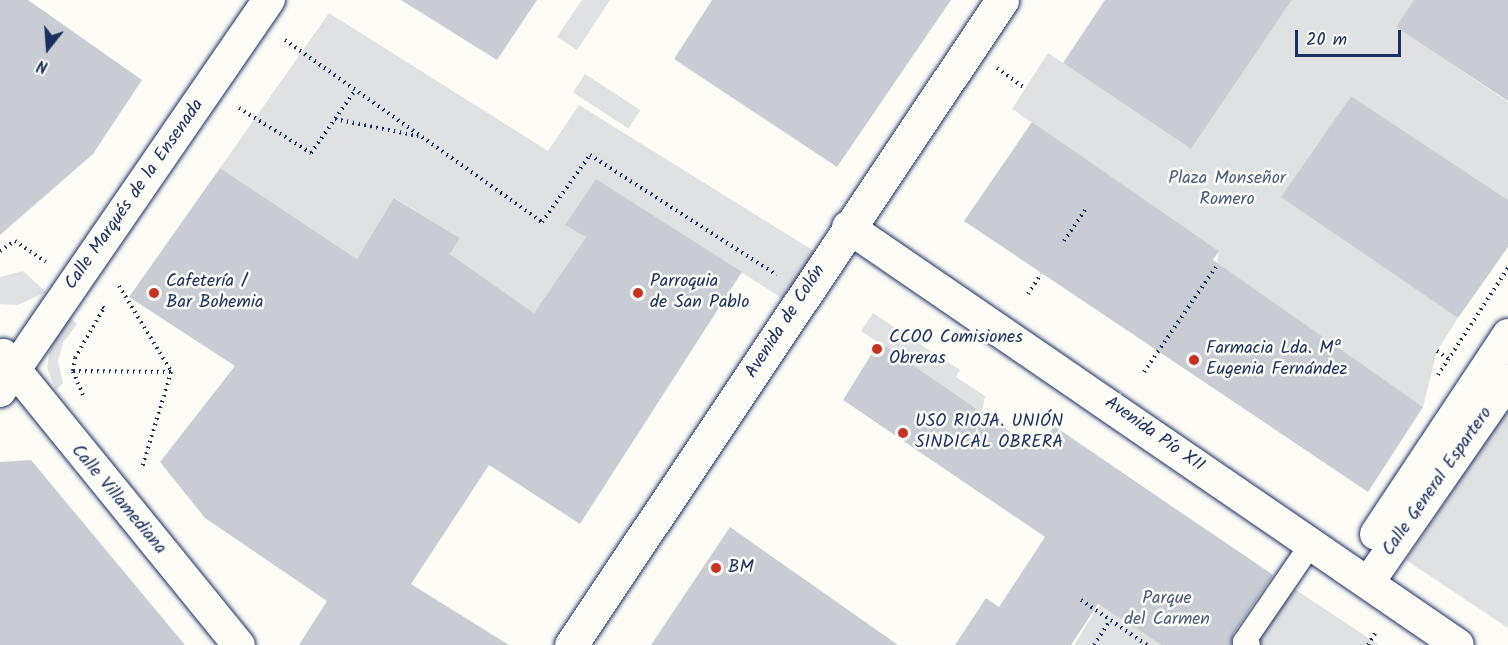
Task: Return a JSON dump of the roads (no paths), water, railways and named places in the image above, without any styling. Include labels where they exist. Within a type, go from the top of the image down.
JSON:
[{"type":"main road","name":"Avenida de Colón","points":[[571,645],[848,226],[1002,0]]},
{"type":"street","name":"Calle Marqués de la Ensenada","points":[[5,371],[75,282],[269,0]]},
{"type":"street","name":"Avenida Pío XII","points":[[848,226],[1457,645]]},
{"type":"street","points":[[1375,537],[1508,335]]},
{"type":"street","name":"Calle Villamediana","points":[[5,371],[239,645]]},
{"type":"street","name":"Calle General Espartero","points":[[1368,583],[1508,381]]},
{"type":"street","points":[[1248,645],[1244,642],[1311,544],[1397,603]]},
{"type":"place","name":"Cafetería / Bar Bohemia","points":[[154,293]]},
{"type":"place","name":"Parroquia de San Pablo","points":[[638,293]]},
{"type":"place","name":"CCOO Comisiones Obreras","points":[[877,349]]},
{"type":"place","name":"Farmacia Lda. Mª Eugenia Fernández","points":[[1194,360]]},
{"type":"place","name":"USO RIOJA. UNIÓN SINDICAL OBRERA","points":[[903,433]]},
{"type":"place","name":"BM","points":[[716,568]]},
{"type":"park label","name":"Plaza Monseñor Romero","points":[[1227,190]]},
{"type":"park label","name":"Parque del Carmen","points":[[1167,610]]}]
